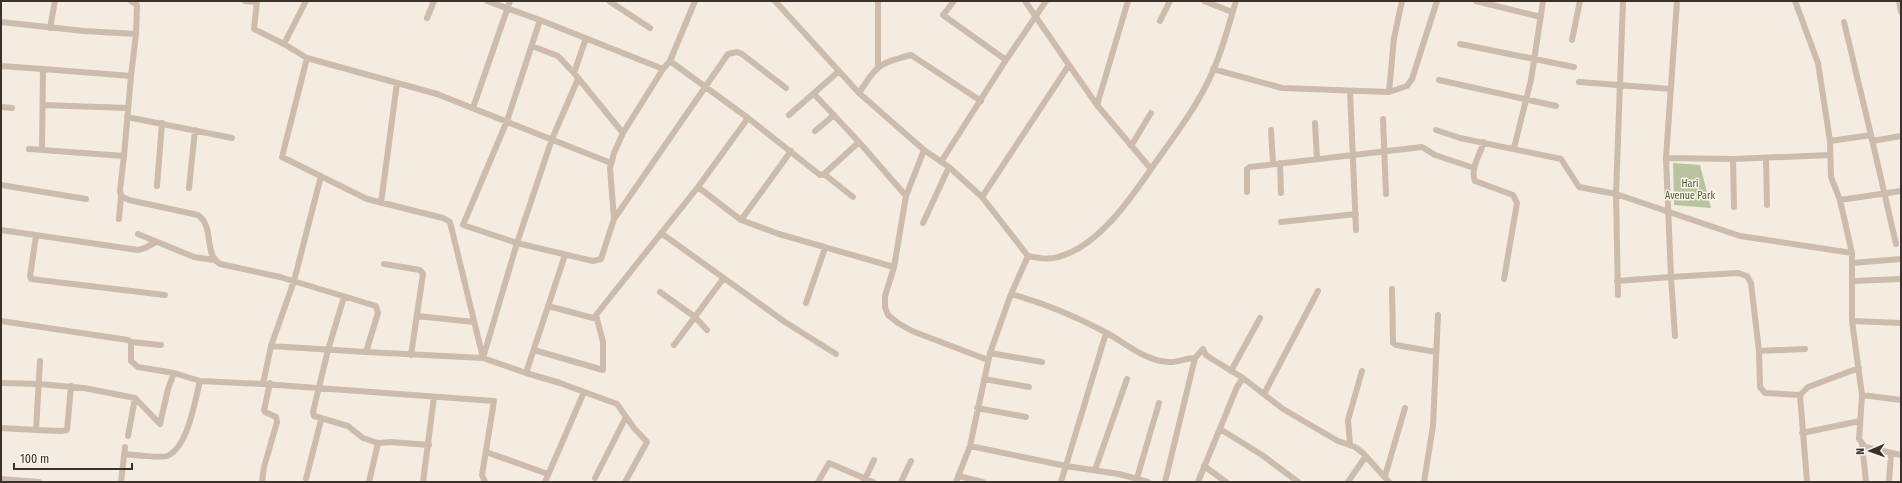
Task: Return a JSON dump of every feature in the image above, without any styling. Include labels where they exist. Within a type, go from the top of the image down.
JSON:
[{"type":"street","points":[[50,28],[55,1]]},
{"type":"street","points":[[119,218],[121,196],[120,190],[136,34],[137,5],[131,1]]},
{"type":"street","points":[[245,1],[257,2],[254,29],[308,58],[437,94],[611,163]]},
{"type":"street","points":[[284,44],[306,1]]},
{"type":"street","points":[[427,18],[434,1]]},
{"type":"street","points":[[487,1],[540,20],[663,69]]},
{"type":"street","points":[[473,108],[510,1]]},
{"type":"street","points":[[609,1],[650,28]]},
{"type":"street","points":[[614,219],[611,163],[623,133],[663,69],[670,61],[695,1]]},
{"type":"street","points":[[775,1],[838,71],[860,93],[924,150],[949,167],[982,197],[1028,256],[1044,259],[1058,257],[1088,241],[1106,226],[1131,198],[1191,112],[1214,69],[1236,1]]},
{"type":"street","points":[[878,1],[878,66]]},
{"type":"street","points":[[954,1],[943,15],[1006,60]]},
{"type":"street","points":[[1025,1],[1096,105],[1151,169]]},
{"type":"street","points":[[941,162],[1006,60],[1046,1]]},
{"type":"street","points":[[1096,105],[1128,1]]},
{"type":"street","points":[[1160,21],[1170,1]]},
{"type":"street","points":[[1204,1],[1232,12]]},
{"type":"street","points":[[1389,92],[1394,38],[1402,1]]},
{"type":"street","points":[[1214,69],[1282,88],[1389,92],[1407,86],[1412,79],[1436,1]]},
{"type":"street","points":[[1476,1],[1541,17]]},
{"type":"street","points":[[1514,148],[1534,60],[1544,1]]},
{"type":"street","points":[[1572,40],[1580,1]]},
{"type":"street","points":[[1618,295],[1616,194],[1623,1]]},
{"type":"street","points":[[1675,336],[1667,210],[1666,158],[1677,1]]},
{"type":"street","points":[[1795,1],[1818,63],[1830,141],[1831,177],[1840,200],[1852,253],[1852,321],[1862,395],[1859,439],[1862,444],[1866,482]]},
{"type":"street","points":[[1899,1],[1901,12]]},
{"type":"street","points":[[540,20],[508,121],[463,224],[517,243],[592,261],[601,259],[614,219],[728,54],[737,52],[786,88]]},
{"type":"street","points":[[1,22],[50,28],[136,34]]},
{"type":"street","points":[[1844,22],[1886,194],[1896,244]]},
{"type":"street","points":[[574,73],[586,38]]},
{"type":"street","points":[[1460,44],[1574,67]]},
{"type":"street","points":[[532,46],[558,56],[574,73],[623,133]]},
{"type":"street","points":[[860,93],[878,66],[888,61],[911,55],[981,101]]},
{"type":"street","points":[[308,58],[282,157],[367,199],[443,218],[450,222],[483,358]]},
{"type":"street","points":[[670,61],[748,118],[820,175],[824,174],[853,197]]},
{"type":"street","points":[[982,197],[1069,65]]},
{"type":"street","points":[[1,66],[132,76]]},
{"type":"street","points":[[42,150],[43,69]]},
{"type":"street","points":[[789,115],[838,71]]},
{"type":"street","points":[[483,358],[517,243],[552,139],[578,79]]},
{"type":"street","points":[[1439,80],[1556,106]]},
{"type":"street","points":[[1580,82],[1671,89]]},
{"type":"street","points":[[381,203],[398,83]]},
{"type":"street","points":[[1350,91],[1356,230]]},
{"type":"street","points":[[814,94],[859,142],[906,196]]},
{"type":"street","points":[[43,105],[128,108]]},
{"type":"street","points":[[1,107],[12,108]]},
{"type":"street","points":[[1131,146],[1151,113]]},
{"type":"street","points":[[815,131],[834,115]]},
{"type":"street","points":[[128,117],[232,138]]},
{"type":"street","points":[[534,350],[603,370],[603,342],[596,315],[698,187],[748,118]]},
{"type":"street","points":[[1383,118],[1386,194]]},
{"type":"street","points":[[157,186],[162,123]]},
{"type":"street","points":[[1315,123],[1317,159]]},
{"type":"street","points":[[189,188],[195,130]]},
{"type":"street","points":[[1271,130],[1273,163]]},
{"type":"street","points":[[1436,130],[1460,138],[1514,148],[1561,159],[1579,187],[1616,194],[1667,210],[1740,236],[1852,253]]},
{"type":"street","points":[[1830,141],[1901,136]]},
{"type":"street","points":[[824,174],[859,142]]},
{"type":"street","points":[[1484,142],[1474,168],[1473,177],[1475,181],[1513,195],[1515,198],[1516,208],[1504,279]]},
{"type":"street","points":[[1247,192],[1247,169],[1250,166],[1422,147],[1435,155],[1474,168]]},
{"type":"street","points":[[29,149],[124,156]]},
{"type":"street","points":[[924,150],[906,196],[894,267],[885,296],[885,307],[888,315],[912,331],[989,357],[1042,362]]},
{"type":"street","points":[[741,220],[790,151]]},
{"type":"street","points":[[1666,158],[1733,159],[1830,156]]},
{"type":"street","points":[[1766,158],[1767,205]]},
{"type":"street","points":[[1733,159],[1734,207]]},
{"type":"street","points":[[1280,163],[1281,193]]},
{"type":"street","points":[[923,223],[949,167]]},
{"type":"street","points":[[263,384],[271,346],[294,281],[321,176]]},
{"type":"street","points":[[1,185],[86,199]]},
{"type":"street","points":[[698,187],[741,220],[825,248],[894,267]]},
{"type":"street","points":[[1840,200],[1901,192]]},
{"type":"street","points":[[121,196],[129,200],[198,215],[205,221],[214,260]]},
{"type":"street","points":[[1282,222],[1356,214]]},
{"type":"street","points":[[1,230],[138,250],[146,248],[156,242]]},
{"type":"street","points":[[661,233],[723,279],[785,322],[836,354]]},
{"type":"street","points":[[138,234],[194,257],[214,260],[231,267],[294,281],[344,297],[372,304],[377,308],[378,313],[366,352]]},
{"type":"street","points":[[36,236],[30,276],[32,279],[165,295]]},
{"type":"street","points":[[806,303],[825,248]]},
{"type":"street","points":[[526,373],[565,255]]},
{"type":"street","points":[[983,482],[957,479],[970,446],[989,357],[1011,294],[1028,256]]},
{"type":"street","points":[[1852,263],[1901,259]]},
{"type":"street","points":[[384,264],[422,272],[423,277],[411,355]]},
{"type":"street","points":[[1617,281],[1671,276],[1738,273],[1747,276],[1751,282],[1759,351],[1760,388],[1766,393],[1800,394],[1808,387],[1859,368]]},
{"type":"street","points":[[674,345],[723,279]]},
{"type":"street","points":[[1853,281],[1901,280]]},
{"type":"street","points":[[1392,289],[1393,343],[1396,345],[1436,352]]},
{"type":"street","points":[[1264,394],[1318,291]]},
{"type":"street","points":[[660,292],[695,317],[707,330]]},
{"type":"street","points":[[1011,294],[1034,300],[1106,333],[1146,357],[1168,362],[1195,358]]},
{"type":"street","points":[[344,297],[328,350],[313,414],[314,417],[348,426],[363,438],[378,442],[429,445]]},
{"type":"street","points":[[548,306],[597,319]]},
{"type":"street","points":[[1424,482],[1433,426],[1438,315]]},
{"type":"street","points":[[417,316],[474,322]]},
{"type":"street","points":[[1231,371],[1260,318]]},
{"type":"street","points":[[1,321],[124,339],[131,342],[161,345]]},
{"type":"street","points":[[1852,321],[1901,323]]},
{"type":"street","points":[[1061,482],[1106,333]]},
{"type":"street","points":[[131,342],[131,361],[135,365],[174,373],[200,381],[270,383],[494,401],[482,475],[485,482]]},
{"type":"street","points":[[271,346],[483,358],[560,383],[617,404],[634,428],[647,442],[625,482]]},
{"type":"street","points":[[1165,482],[1195,358],[1203,349],[1206,355],[1242,378],[1283,408],[1338,441],[1355,447],[1366,456],[1387,480]]},
{"type":"street","points":[[1759,351],[1805,349]]},
{"type":"street","points":[[36,430],[40,361]]},
{"type":"street","points":[[1350,445],[1348,420],[1362,371]]},
{"type":"street","points":[[1,383],[71,386],[101,390],[136,398],[160,424],[168,389],[174,373]]},
{"type":"street","points":[[1198,482],[1242,378]]},
{"type":"street","points":[[984,379],[1029,387]]},
{"type":"street","points":[[1095,470],[1128,379]]},
{"type":"street","points":[[124,454],[152,455],[162,457],[170,455],[177,448],[188,428],[200,381]]},
{"type":"street","points":[[262,482],[264,467],[277,422],[276,417],[265,412],[264,410],[270,383]]},
{"type":"street","points":[[1,428],[61,432],[67,430],[71,386]]},
{"type":"street","points":[[545,482],[584,392]]},
{"type":"street","points":[[1800,394],[1807,482]]},
{"type":"street","points":[[1862,395],[1901,400]]},
{"type":"street","points":[[423,482],[429,445],[434,397]]},
{"type":"street","points":[[128,436],[136,398]]},
{"type":"street","points":[[1137,478],[1159,403]]},
{"type":"street","points":[[978,408],[1026,417]]},
{"type":"street","points":[[1387,480],[1405,408]]},
{"type":"street","points":[[595,478],[626,416]]},
{"type":"street","points":[[306,479],[321,420]]},
{"type":"street","points":[[1802,433],[1860,421]]},
{"type":"street","points":[[1220,429],[1262,456],[1298,482]]},
{"type":"street","points":[[369,482],[378,442]]},
{"type":"street","points":[[1862,444],[1865,447],[1901,455]]},
{"type":"street","points":[[970,446],[1066,466],[1119,474],[1148,482]]},
{"type":"street","points":[[121,482],[125,447]]},
{"type":"street","points":[[486,452],[548,474]]},
{"type":"street","points":[[1889,482],[1891,453]]},
{"type":"street","points":[[1348,482],[1366,456]]},
{"type":"street","points":[[864,480],[874,460]]},
{"type":"street","points":[[900,482],[911,461]]},
{"type":"street","points":[[818,482],[829,463],[864,480],[873,482]]},
{"type":"street","points":[[1204,466],[1226,482]]},
{"type":"street","points":[[1117,482],[1119,474]]},
{"type":"street","points":[[1,479],[39,482]]},
{"type":"green space","name":"Hari Avenue Park","points":[[1673,163],[1700,165],[1711,208],[1674,205]]}]
